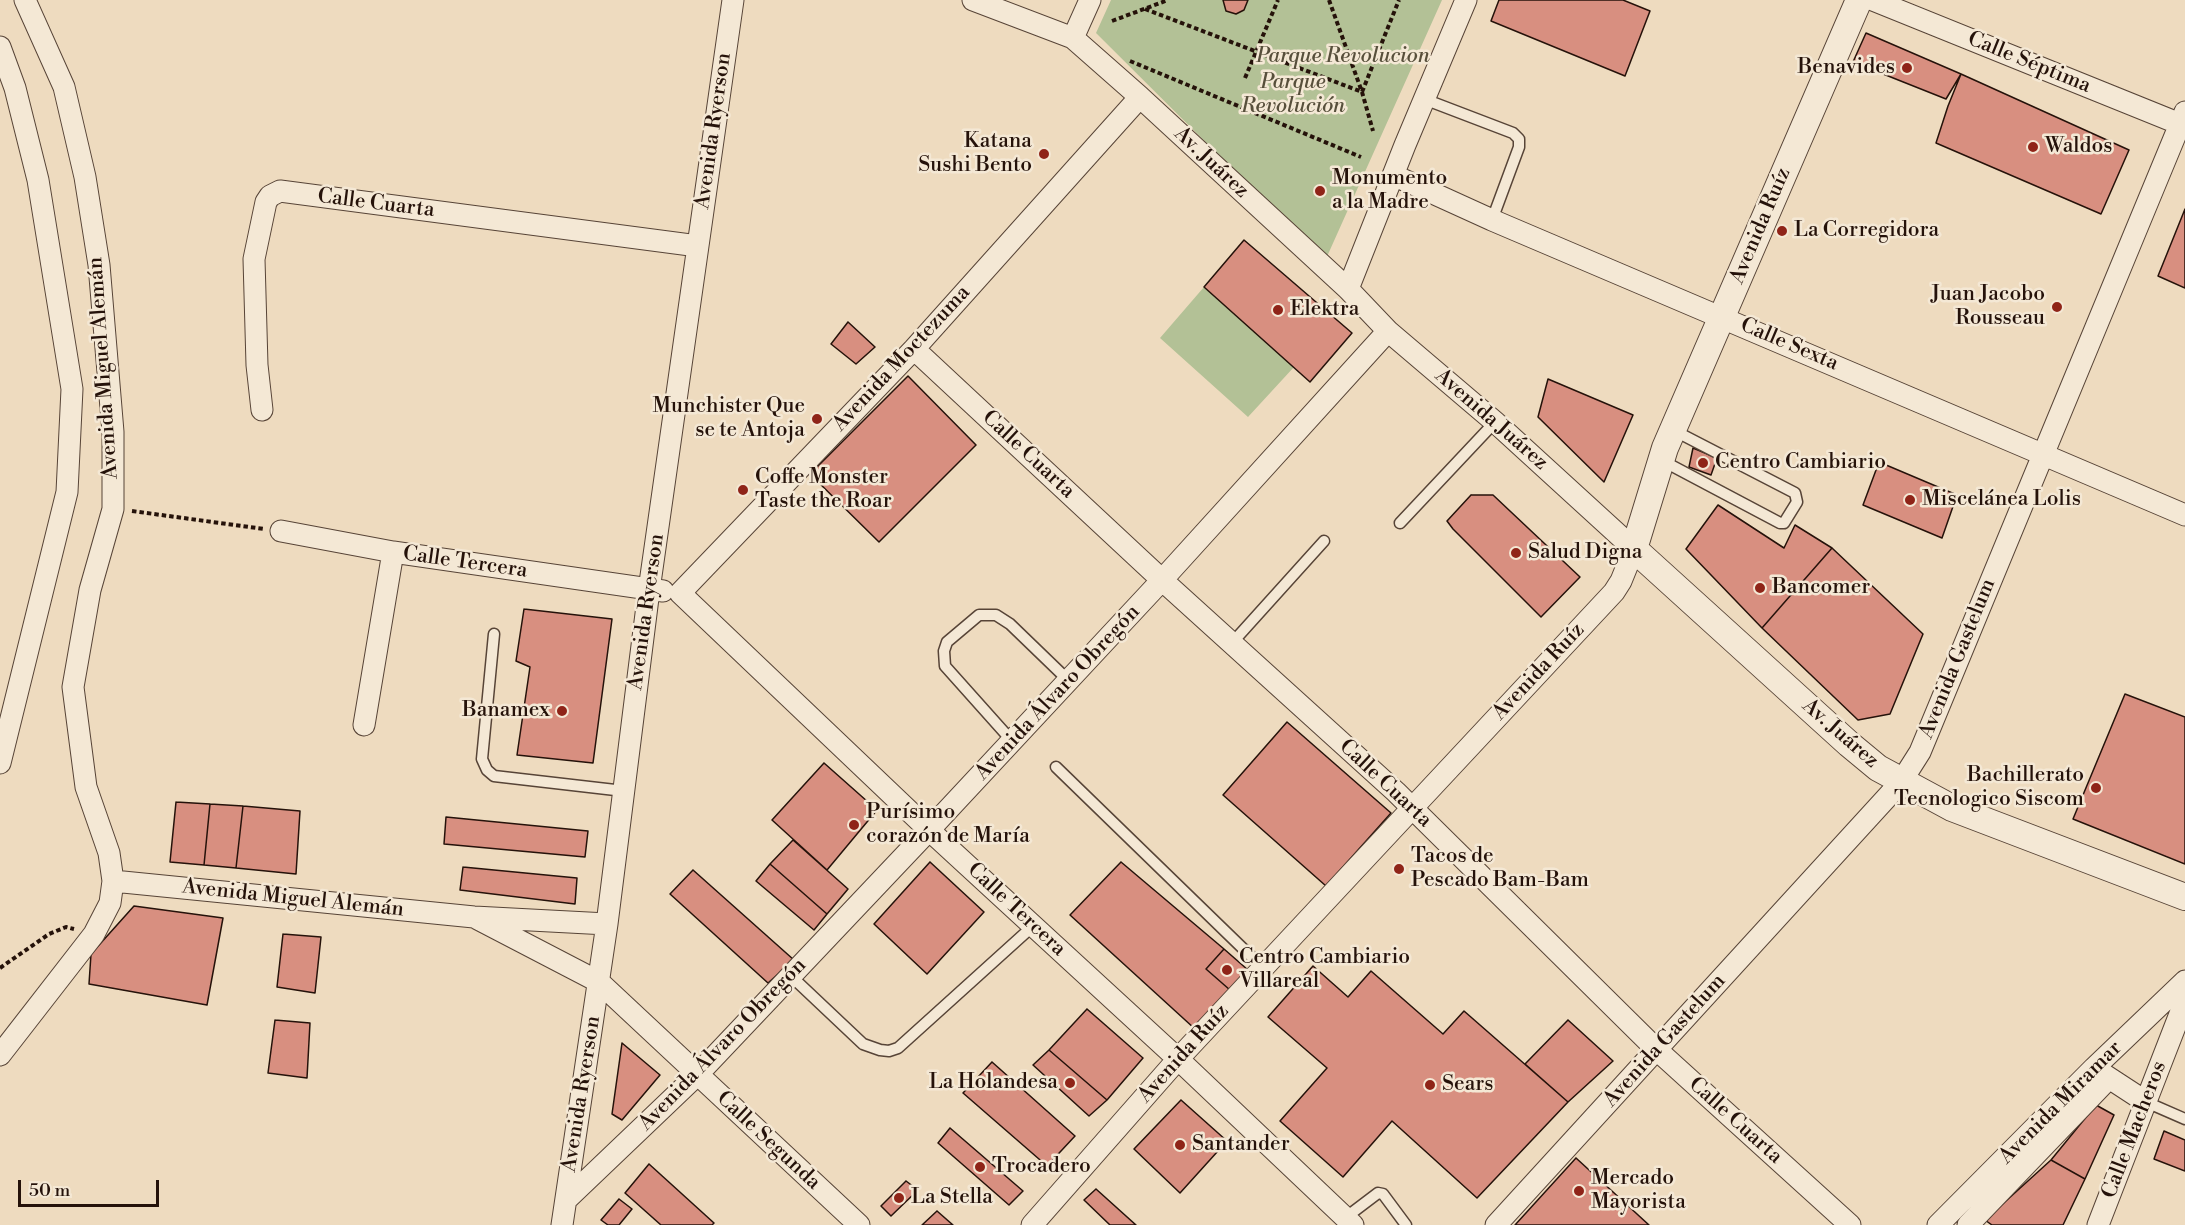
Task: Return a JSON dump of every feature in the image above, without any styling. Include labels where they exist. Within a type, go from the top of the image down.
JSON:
[{"type":"street","name":"Avenida Miguel Alemán","points":[[0,1055],[94,934],[110,903],[113,881],[109,853],[86,787],[73,687],[90,590],[113,509],[113,432],[99,265],[85,177],[64,87],[25,0]]},
{"type":"street","name":"Avenida Ryerson","points":[[562,1225],[599,982],[649,590],[733,0]]},
{"type":"street","points":[[973,0],[1073,38],[1090,0]]},
{"type":"street","points":[[1348,290],[1466,0]]},
{"type":"street","name":"Avenida Ruíz","points":[[1032,1225],[1178,1059],[1622,581],[1673,430],[1859,0]]},
{"type":"street","name":"Calle Séptima","points":[[1873,0],[2183,121]]},
{"type":"street","name":"Av. Juárez","points":[[1073,38],[1348,290]]},
{"type":"street","name":"Avenida Miguel Alemán","points":[[0,47],[15,88],[38,180],[72,389],[67,492],[0,763]]},
{"type":"street","name":"Avenida Moctezuma","points":[[680,593],[914,349],[1140,97]]},
{"type":"street","name":"Avenida Gastelum","points":[[1496,1225],[1901,782],[1920,752],[2183,121]]},
{"type":"street","name":"Calle Sexta","points":[[1393,176],[2185,514]]},
{"type":"street","name":"Calle Cuarta","points":[[262,410],[257,365],[254,259],[266,202],[270,196],[280,191],[698,246]]},
{"type":"street","name":"Avenida Juárez","points":[[1348,290],[1388,331],[1495,422],[1634,549]]},
{"type":"street","name":"Avenida Álvaro Obregón","points":[[566,1200],[697,1075],[791,976],[1162,580],[1388,331]]},
{"type":"street","name":"Calle Cuarta","points":[[914,349],[1411,808],[1657,1050],[1850,1225]]},
{"type":"street","name":"Calle Tercera","points":[[281,531],[393,552],[649,590]]},
{"type":"street","name":"Av. Juárez","points":[[1634,549],[1878,768],[1952,808],[2185,897]]},
{"type":"street","points":[[364,725],[393,552]]},
{"type":"street","points":[[649,590],[680,593]]},
{"type":"street","name":"Calle Tercera","points":[[680,593],[929,830],[1178,1059],[1349,1221]]},
{"type":"street","name":"Avenida Miguel Alemán","points":[[113,881],[474,917],[607,924]]},
{"type":"street","name":"Avenida Miguel Alemán","points":[[474,917],[599,982]]},
{"type":"street","name":"Avenida Miramar","points":[[1968,1225],[2185,981]]},
{"type":"street","name":"Calle Segunda","points":[[599,982],[859,1225]]},
{"type":"street","name":"Calle Macheros","points":[[2098,1225],[2185,1001]]},
{"type":"street","points":[[2102,1073],[2146,1102]]},
{"type":"street","name":"Avenida Miramar","points":[[1938,1225],[2102,1073]]},
{"type":"lane","points":[[1424,99],[1513,133],[1519,139],[1519,147],[1492,220]]},
{"type":"lane","points":[[1401,523],[1495,422]]},
{"type":"lane","points":[[1661,460],[1780,523],[1784,523],[1797,502],[1796,493],[1673,430]]},
{"type":"lane","points":[[1232,643],[1323,541]]},
{"type":"lane","points":[[1012,741],[945,666],[944,651],[947,642],[979,615],[996,615],[1010,624],[1068,681]]},
{"type":"lane","points":[[494,634],[482,759],[487,770],[494,776],[624,791]]},
{"type":"lane","points":[[1056,767],[1263,968]]},
{"type":"lane","points":[[791,976],[863,1044],[889,1051],[898,1048],[1033,926]]},
{"type":"lane","points":[[2146,1102],[2185,1119]]},
{"type":"lane","points":[[1349,1221],[1378,1192],[1383,1194],[1406,1225]]},
{"type":"path","points":[[1113,21],[1168,0]]},
{"type":"path","points":[[1245,78],[1278,0]]},
{"type":"path","points":[[1329,0],[1362,92],[1373,131]]},
{"type":"path","points":[[1362,92],[1399,0]]},
{"type":"path","points":[[1145,9],[1362,92]]},
{"type":"path","points":[[1126,59],[1361,157]]},
{"type":"path","points":[[113,509],[281,531]]},
{"type":"path","points":[[0,968],[49,934],[66,927],[94,934]]},
{"type":"green space","name":"Parque Revolución","points":[[1111,0],[1442,0],[1325,261],[1096,33]]},
{"type":"green space","points":[[1204,287],[1294,367],[1248,417],[1160,338]]},
{"type":"building","points":[[1223,0],[1248,0],[1244,10],[1236,14],[1226,11]]},
{"type":"building","points":[[1499,0],[1623,0],[1650,11],[1625,76],[1491,21]]},
{"type":"building","name":"Benavides","points":[[1866,33],[1961,74],[1946,99],[1853,62]]},
{"type":"building","name":"Waldos","points":[[1961,74],[2129,150],[2101,214],[1936,143]]},
{"type":"building","points":[[2185,209],[2185,288],[2158,276]]},
{"type":"building","name":"Elektra","points":[[1244,240],[1352,333],[1310,382],[1204,287]]},
{"type":"building","points":[[848,322],[875,347],[856,364],[831,344]]},
{"type":"building","points":[[908,376],[976,445],[879,542],[810,474]]},
{"type":"building","points":[[1548,379],[1633,415],[1604,482],[1538,417]]},
{"type":"building","name":"Centro Cambiario","points":[[1693,448],[1717,458],[1711,475],[1689,467]]},
{"type":"building","name":"Miscelánea Lolis","points":[[1879,462],[1957,495],[1942,538],[1863,505]]},
{"type":"building","name":"Salud Digna","points":[[1471,495],[1493,495],[1580,577],[1541,617],[1447,521]]},
{"type":"building","name":"Bancomer","points":[[1718,505],[1784,548],[1795,525],[1832,548],[1762,628],[1686,549]]},
{"type":"building","points":[[1832,548],[1923,634],[1890,714],[1858,720],[1762,628]]},
{"type":"building","name":"Banamex","points":[[524,609],[612,619],[593,763],[517,755],[530,667],[516,661]]},
{"type":"building","points":[[2125,694],[2185,717],[2185,864],[2073,819]]},
{"type":"building","points":[[1287,722],[1391,813],[1326,886],[1223,795]]},
{"type":"building","points":[[824,763],[877,810],[827,870],[772,820]]},
{"type":"building","points":[[176,802],[210,804],[204,865],[170,862]]},
{"type":"building","points":[[210,804],[243,806],[236,868],[204,865]]},
{"type":"building","points":[[243,806],[300,811],[296,874],[236,868]]},
{"type":"building","points":[[446,817],[588,831],[585,857],[444,844]]},
{"type":"building","points":[[793,840],[848,889],[827,914],[770,864]]},
{"type":"building","points":[[930,862],[984,912],[927,974],[874,924]]},
{"type":"building","points":[[1121,862],[1224,949],[1206,969],[1230,990],[1195,1029],[1070,915]]},
{"type":"building","points":[[770,864],[827,914],[814,930],[756,881]]},
{"type":"building","points":[[463,867],[577,878],[575,904],[460,890]]},
{"type":"building","points":[[693,870],[794,960],[768,983],[670,894]]},
{"type":"building","points":[[134,906],[223,918],[207,1005],[89,984],[91,954]]},
{"type":"building","points":[[283,934],[321,937],[315,993],[277,987]]},
{"type":"building","name":"Centro Cambiario Villareal","points":[[1224,949],[1248,970],[1230,990],[1206,969]]},
{"type":"building","name":"Sears","points":[[1313,966],[1348,997],[1371,971],[1443,1034],[1464,1011],[1568,1102],[1477,1198],[1392,1121],[1343,1177],[1280,1121],[1327,1068],[1268,1017]]},
{"type":"building","points":[[1087,1009],[1143,1058],[1107,1100],[1049,1050]]},
{"type":"building","points":[[275,1020],[310,1023],[307,1078],[268,1073]]},
{"type":"building","points":[[1568,1020],[1613,1061],[1568,1102],[1525,1064]]},
{"type":"building","points":[[622,1043],[660,1075],[622,1120],[612,1114]]},
{"type":"building","name":"La Holandesa","points":[[1049,1050],[1107,1100],[1089,1116],[1033,1065]]},
{"type":"building","points":[[992,1062],[1075,1136],[1047,1166],[963,1093]]},
{"type":"building","name":"Santander","points":[[1181,1100],[1227,1141],[1180,1193],[1134,1149]]},
{"type":"building","points":[[2096,1105],[2114,1115],[2085,1179],[2051,1160]]},
{"type":"building","name":"Trocadero","points":[[950,1128],[1023,1191],[1009,1205],[938,1143]]},
{"type":"building","points":[[2164,1131],[2185,1140],[2185,1171],[2154,1159]]},
{"type":"building","name":"Mercado Mayorista","points":[[1576,1158],[1649,1225],[1515,1225]]},
{"type":"building","points":[[2051,1160],[2085,1179],[2063,1225],[1992,1225],[1985,1220]]},
{"type":"building","points":[[649,1164],[714,1223],[712,1225],[661,1225],[625,1193]]},
{"type":"building","name":"La Stella","points":[[906,1181],[918,1190],[891,1216],[881,1206]]},
{"type":"building","points":[[1096,1189],[1136,1225],[1110,1225],[1084,1200]]},
{"type":"building","points":[[619,1199],[632,1209],[619,1225],[608,1225],[601,1220]]},
{"type":"building","points":[[937,1211],[953,1225],[922,1225]]},
{"type":"place","name":"Benavides","points":[[1907,68]]},
{"type":"place","name":"Waldos","points":[[2033,147]]},
{"type":"place","name":"Katana Sushi Bento","points":[[1044,154]]},
{"type":"place","name":"Monumento a la Madre","points":[[1320,191]]},
{"type":"place","name":"La Corregidora","points":[[1782,231]]},
{"type":"place","name":"Juan Jacobo Rousseau","points":[[2057,307]]},
{"type":"place","name":"Elektra","points":[[1278,310]]},
{"type":"place","name":"Munchister Que se te Antoja","points":[[817,419]]},
{"type":"place","name":"Centro Cambiario","points":[[1703,463]]},
{"type":"place","name":"Coffe Monster Taste the Roar","points":[[743,490]]},
{"type":"place","name":"Miscelánea Lolis","points":[[1910,500]]},
{"type":"place","name":"Salud Digna","points":[[1516,553]]},
{"type":"place","name":"Bancomer","points":[[1760,588]]},
{"type":"place","name":"Banamex","points":[[562,711]]},
{"type":"place","name":"Bachillerato Tecnologico Siscom","points":[[2096,788]]},
{"type":"place","name":"Purísimo corazón de María","points":[[854,825]]},
{"type":"place","name":"Tacos de Pescado Bam-Bam","points":[[1399,869]]},
{"type":"place","name":"Centro Cambiario Villareal","points":[[1227,970]]},
{"type":"place","name":"La Holandesa","points":[[1070,1083]]},
{"type":"place","name":"Sears","points":[[1430,1085]]},
{"type":"place","name":"Santander","points":[[1180,1145]]},
{"type":"place","name":"Trocadero","points":[[980,1167]]},
{"type":"place","name":"Mercado Mayorista","points":[[1579,1191]]},
{"type":"place","name":"La Stella","points":[[899,1198]]},
{"type":"park label","name":"Parque Revolucion","points":[[1343,57]]}]
